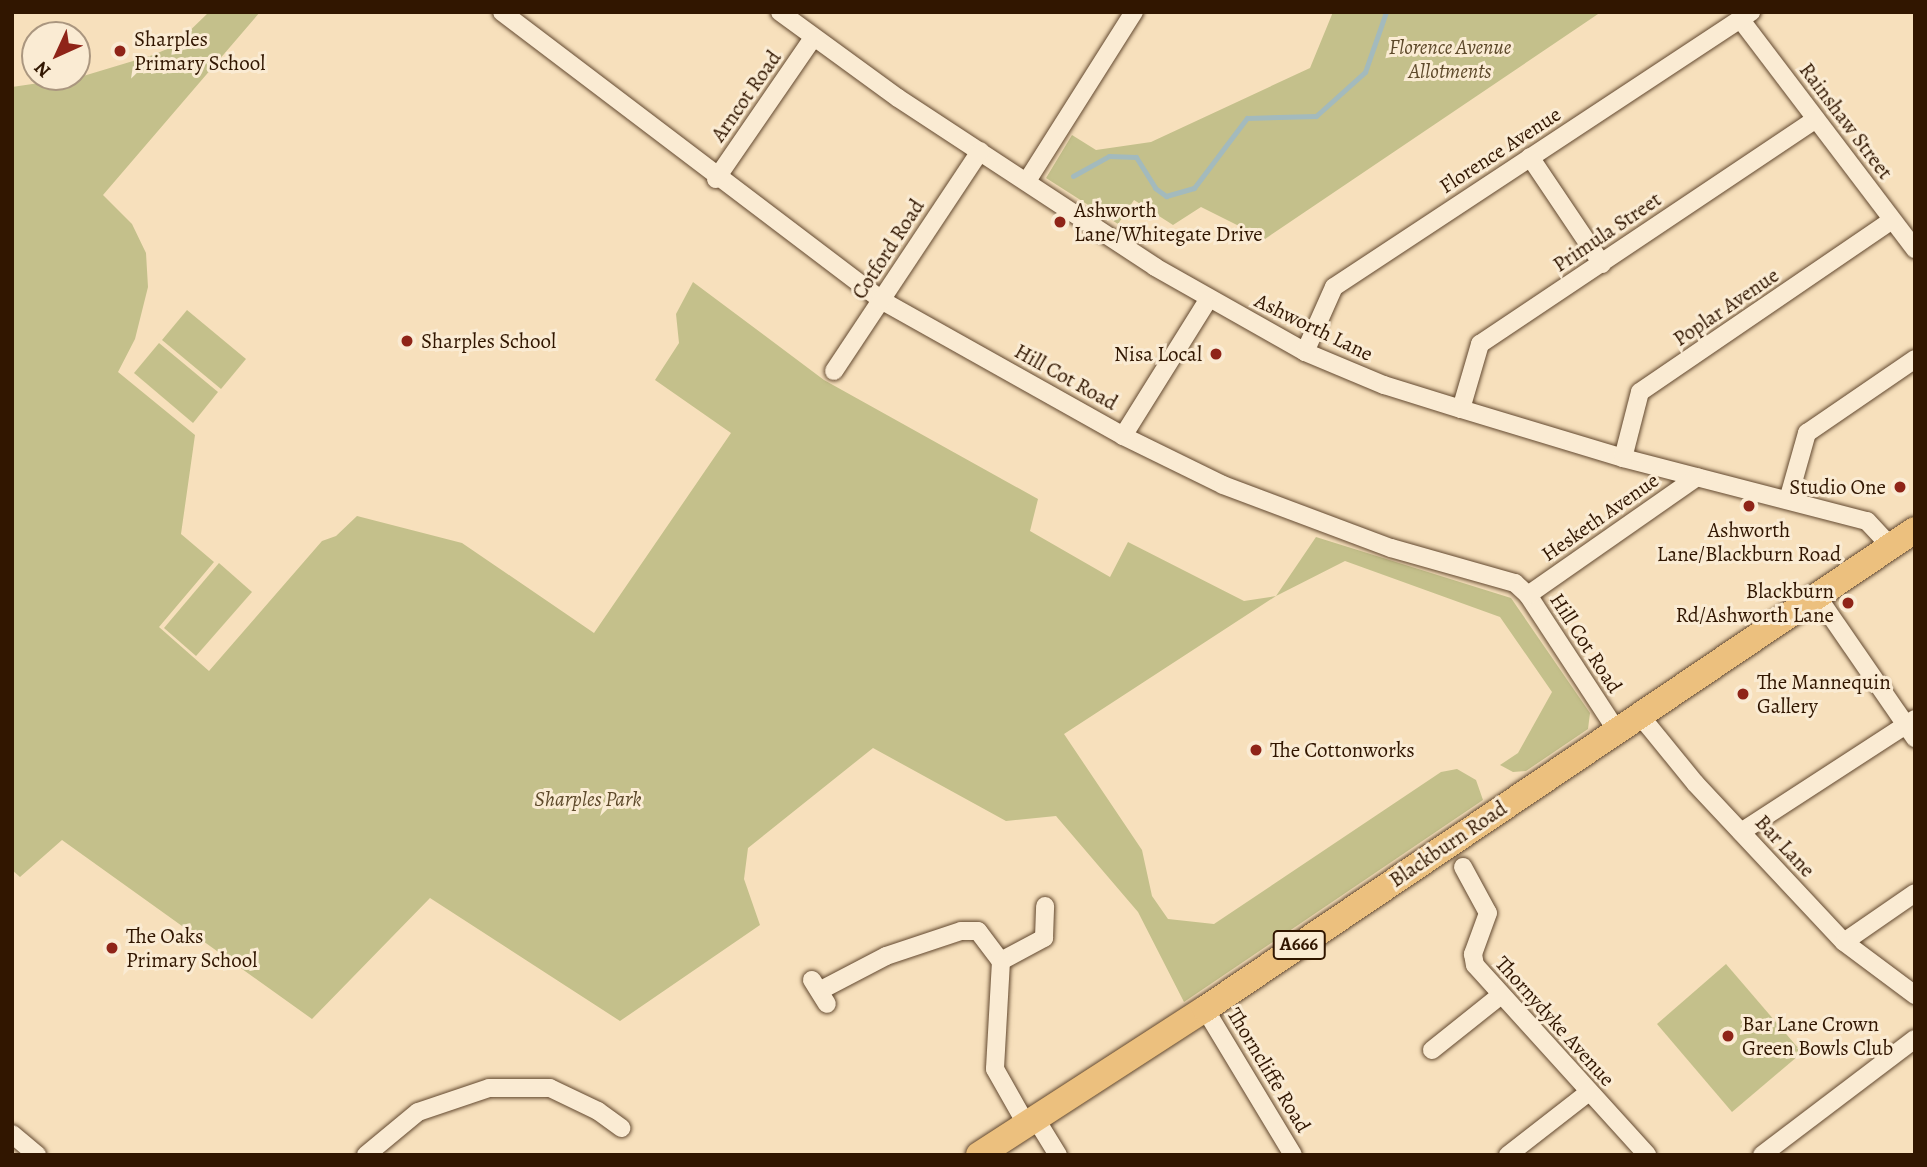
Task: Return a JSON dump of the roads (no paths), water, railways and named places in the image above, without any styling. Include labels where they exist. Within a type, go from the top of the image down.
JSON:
[{"type":"highway","name":"Blackburn Road","points":[[979,1155],[1030,1119],[1205,1009],[1615,728],[1915,530]]},
{"type":"street","name":"Hill Cot Road","points":[[502,12],[716,179],[881,300],[1123,436],[1223,485],[1314,521],[1515,583],[1528,594],[1615,728]]},
{"type":"street","name":"Ashworth Lane","points":[[780,12],[813,38],[980,151],[1208,300],[1305,352],[1384,385],[1461,409],[1623,458],[1867,522],[1891,546]]},
{"type":"street","points":[[1027,181],[1134,12]]},
{"type":"street","name":"Rainshaw Street","points":[[1746,16],[1816,119],[1915,249]]},
{"type":"street","name":"Florence Avenue","points":[[1305,352],[1334,286],[1746,16]]},
{"type":"street","name":"Arncot Road","points":[[716,179],[813,38]]},
{"type":"street","name":"Primula Street","points":[[1461,409],[1480,344],[1816,119]]},
{"type":"street","name":"Cotford Road","points":[[834,371],[980,151]]},
{"type":"street","points":[[1530,157],[1602,264]]},
{"type":"street","name":"Poplar Avenue","points":[[1623,458],[1640,392],[1892,220]]},
{"type":"street","points":[[1123,436],[1208,300]]},
{"type":"street","points":[[1788,500],[1807,433],[1915,359]]},
{"type":"street","name":"Hesketh Avenue","points":[[1528,594],[1698,477]]},
{"type":"street","points":[[1741,832],[1912,728],[1817,596]]},
{"type":"street","name":"Bar Lane","points":[[1638,713],[1741,832],[1844,942],[1915,995]]},
{"type":"street","name":"Thornydyke Avenue","points":[[1463,867],[1488,913],[1473,960],[1501,995],[1647,1155]]},
{"type":"street","points":[[1844,942],[1915,893]]},
{"type":"street","points":[[1001,961],[1044,938],[1045,906]]},
{"type":"street","points":[[820,991],[886,956],[961,932],[978,931],[1001,961],[995,1069],[1058,1155]]},
{"type":"street","points":[[1432,1050],[1501,995]]},
{"type":"street","name":"Thorncliffe Road","points":[[1205,1009],[1293,1155]]},
{"type":"street","points":[[1762,1155],[1915,1039]]},
{"type":"street","points":[[366,1155],[418,1112],[489,1088],[550,1088],[598,1111],[621,1128]]},
{"type":"street","points":[[1508,1155],[1589,1092]]},
{"type":"street","points":[[12,1134],[36,1154]]},
{"type":"waterway","points":[[1073,176],[1109,156],[1136,157],[1155,188],[1166,196],[1194,188],[1247,118],[1316,116],[1365,72],[1386,12]]},
{"type":"place","name":"Sharples Primary School","points":[[120,51]]},
{"type":"place","name":"Ashworth Lane/Whitegate Drive","points":[[1060,222]]},
{"type":"place","name":"Sharples School","points":[[407,341]]},
{"type":"place","name":"Nisa Local","points":[[1216,354]]},
{"type":"place","name":"Studio One","points":[[1900,487]]},
{"type":"place","name":"Ashworth Lane/Blackburn Road","points":[[1749,506]]},
{"type":"place","name":"Blackburn Rd/Ashworth Lane","points":[[1848,603]]},
{"type":"place","name":"The Mannequin Gallery","points":[[1743,694]]},
{"type":"place","name":"The Cottonworks","points":[[1256,750]]},
{"type":"place","name":"The Oaks Primary School","points":[[112,948]]},
{"type":"place","name":"Bar Lane Crown Green Bowls Club","points":[[1728,1036]]},
{"type":"park label","name":"Florence Avenue Allotments","points":[[1450,59]]},
{"type":"park label","name":"Sharples Park","points":[[588,799]]}]
